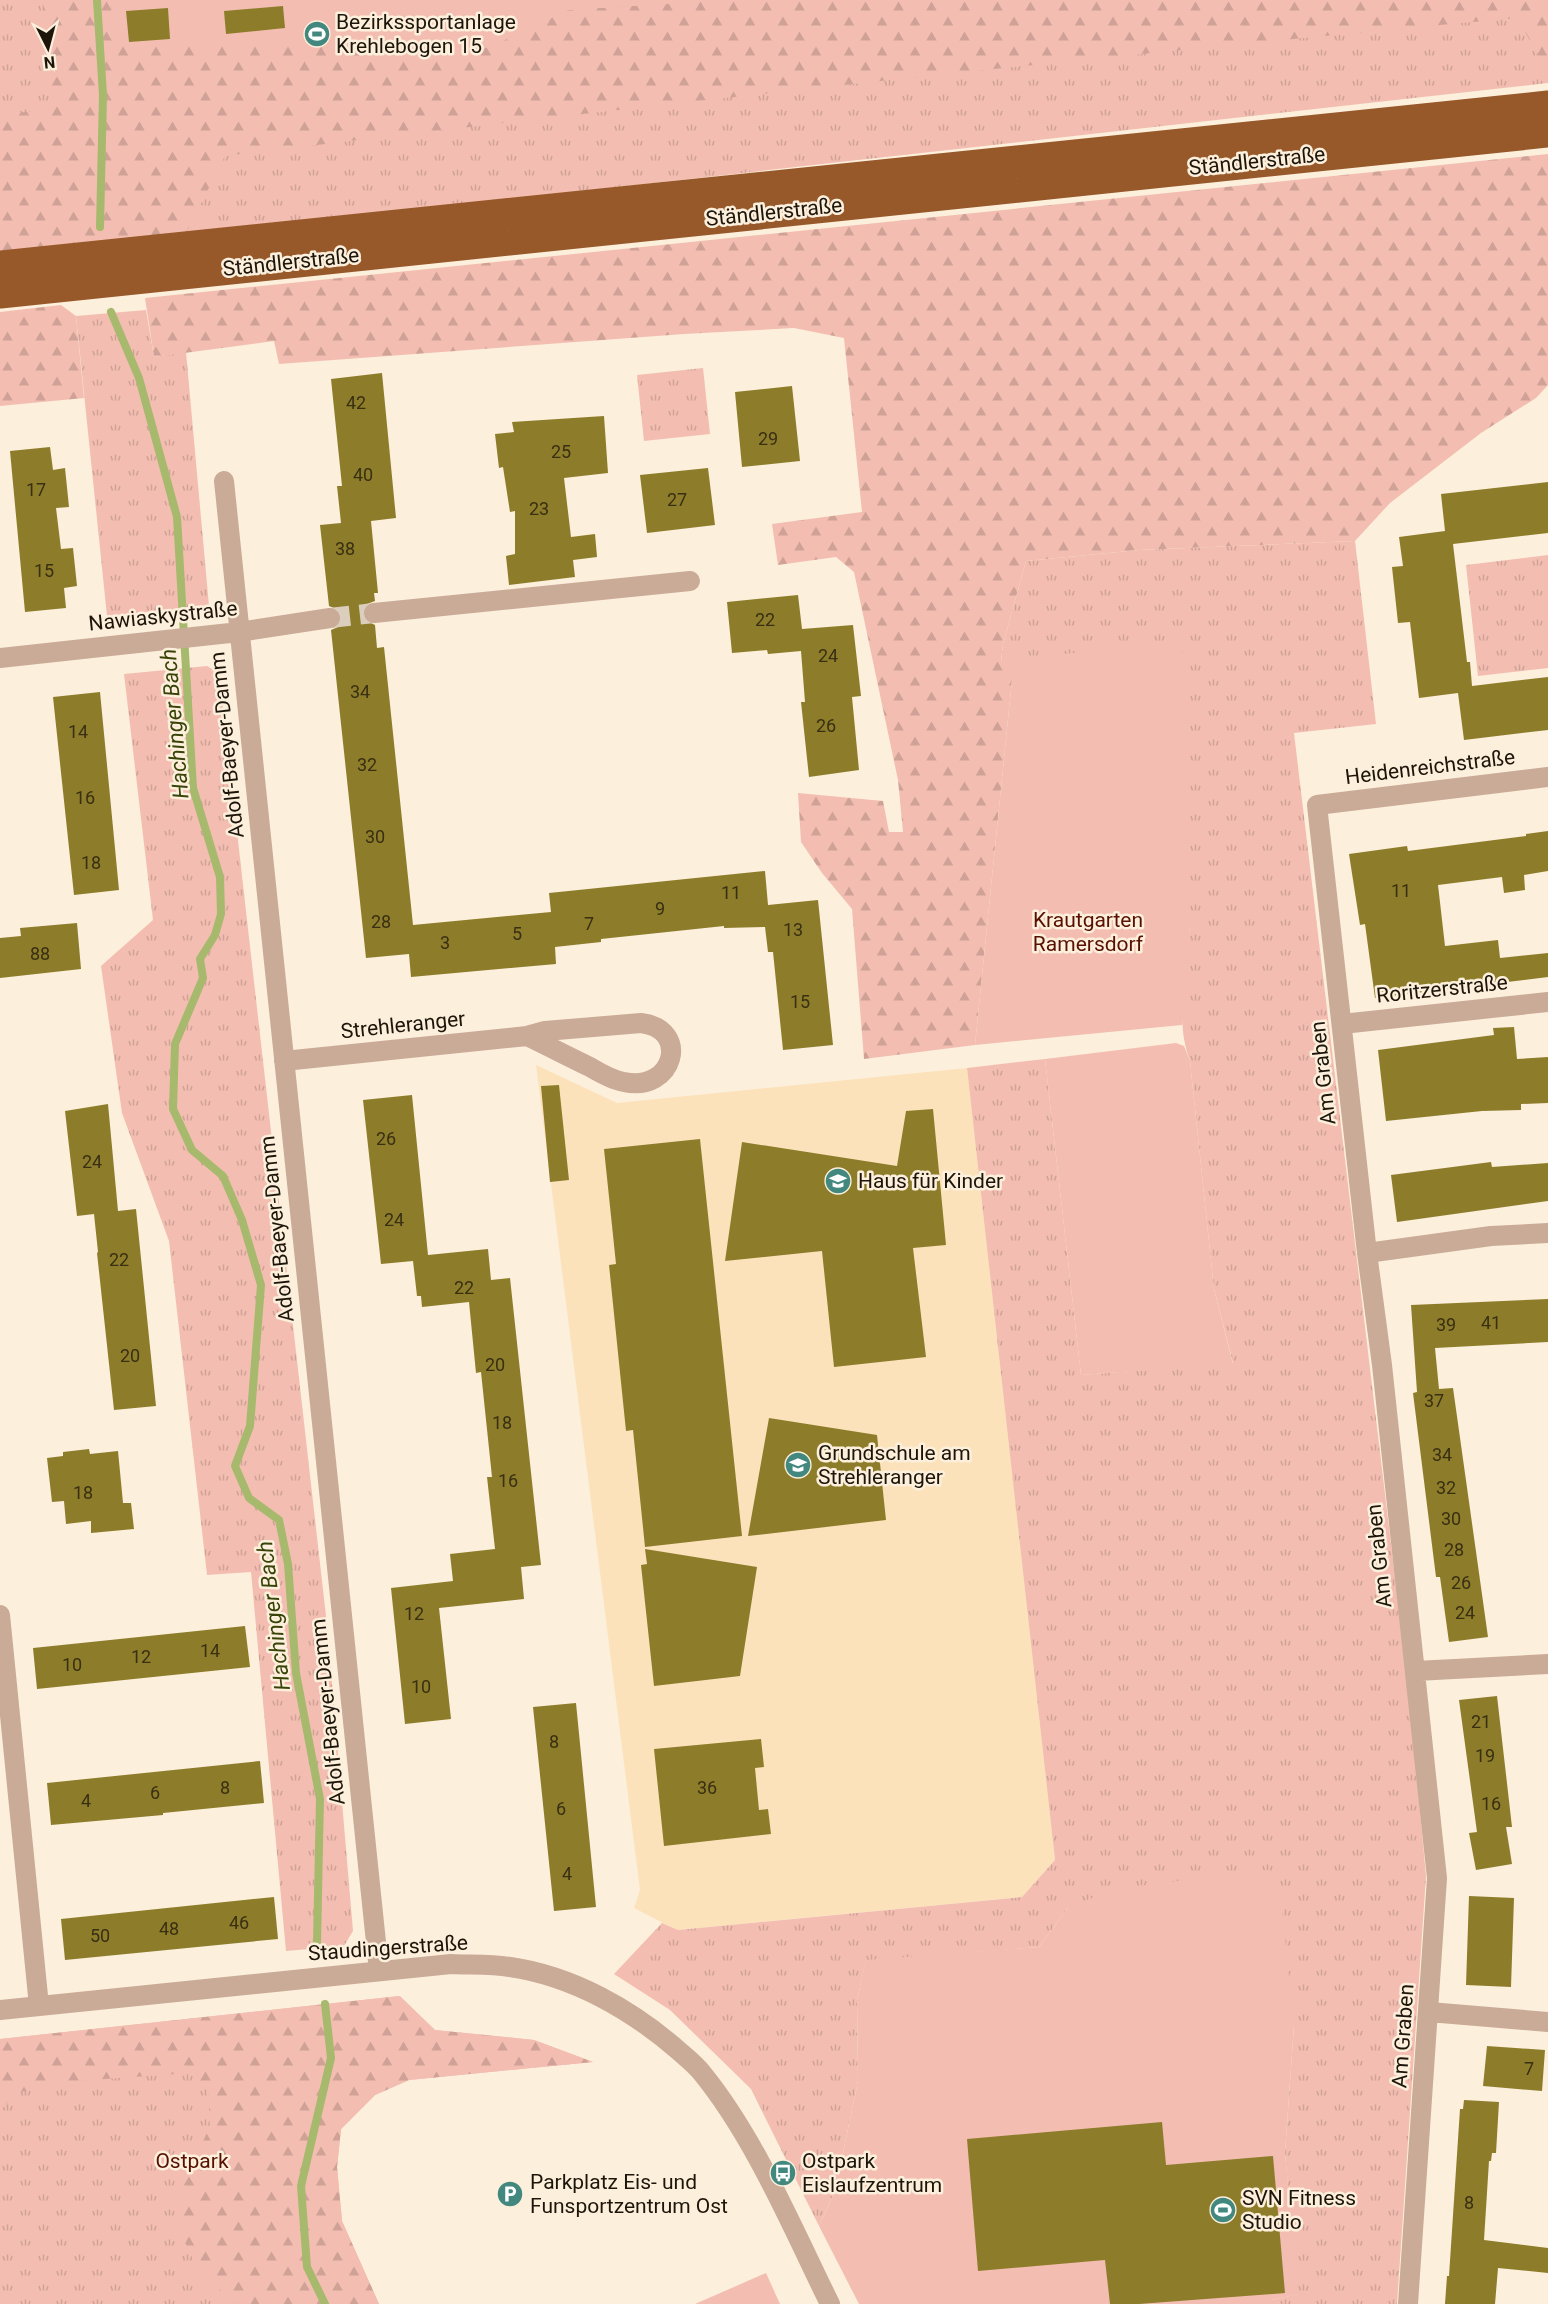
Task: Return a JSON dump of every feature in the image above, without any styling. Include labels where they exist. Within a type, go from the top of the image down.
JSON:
[{"type":"highway","name":"Ständlerstraße","points":[[0,267],[1548,106]]},
{"type":"highway","name":"Ständlerstraße","points":[[0,292],[1548,131]]},
{"type":"street","name":"Adolf-Baeyer-Damm","points":[[224,481],[379,1971]]},
{"type":"street","points":[[374,614],[690,581]]},
{"type":"street","name":"Nawiaskystraße","points":[[0,658],[239,632],[330,618]]},
{"type":"street","name":"Heidenreichstraße","points":[[1317,805],[1548,777]]},
{"type":"street","name":"Am Graben","points":[[1317,805],[1367,1253],[1382,1365],[1437,1878],[1430,2012],[1408,2304]]},
{"type":"street","name":"Roritzerstraße","points":[[1342,1024],[1548,1002]]},
{"type":"street","name":"Strehleranger","points":[[284,1061],[628,1024],[651,1024],[665,1033],[671,1050],[670,1059],[666,1070],[659,1077],[648,1082],[623,1082],[527,1036]]},
{"type":"street","points":[[1367,1253],[1491,1236],[1548,1233]]},
{"type":"street","points":[[0,1615],[39,2006]]},
{"type":"street","points":[[1416,1671],[1548,1664]]},
{"type":"street","name":"Staudingerstraße","points":[[0,2010],[451,1964],[509,1967],[574,1986],[623,2008],[653,2028],[700,2071],[736,2121],[830,2304]]},
{"type":"street","points":[[1430,2012],[1548,2022]]},
{"type":"shaded area","name":"Grundschule am Strehleranger","points":[[536,1065],[617,1103],[967,1068],[1055,1860],[1022,1897],[677,1930],[634,1908],[640,1890]]},
{"type":"green space","points":[[0,0],[1548,0],[1548,83],[546,195],[0,252]]},
{"type":"green space","points":[[43,0],[111,0],[114,46],[178,47],[225,41],[323,47],[423,63],[456,57],[494,45],[568,10],[725,0],[1548,0],[1548,66],[1543,63],[1517,18],[870,82],[225,156],[186,233],[1,252],[0,115],[50,109]]},
{"type":"green space","name":"Bezirkssportanlage Krehlebogen 15","points":[[111,0],[725,0],[568,10],[494,45],[456,57],[423,63],[323,47],[225,41],[178,47],[114,46]]},
{"type":"green space","points":[[1548,154],[1548,385],[1536,398],[1481,433],[1390,503],[1355,541],[1139,550],[1026,561],[1003,644],[1001,661],[1014,660],[975,1045],[864,1059],[852,909],[822,873],[801,842],[798,793],[883,801],[889,832],[903,832],[898,780],[854,572],[836,557],[778,565],[772,524],[862,512],[844,338],[794,328],[279,364],[274,341],[154,357],[145,298]]},
{"type":"green space","points":[[61,305],[76,316],[84,398],[0,406],[0,312]]},
{"type":"green space","points":[[146,310],[154,357],[186,352],[209,606],[107,616],[76,316]]},
{"type":"green space","points":[[703,368],[710,434],[644,441],[637,375]]},
{"type":"green space","points":[[1355,541],[1376,724],[1294,733],[1410,1703],[1426,1876],[1397,2304],[1272,2304],[1272,2300],[1298,2294],[1285,2153],[1294,2025],[1068,1908],[1039,1947],[866,1961],[857,2000],[858,2081],[835,2191],[819,2226],[751,2089],[670,2010],[614,1974],[662,1923],[678,1930],[1022,1897],[1055,1860],[967,1068],[1045,1059],[1081,1375],[1233,1363],[1214,1289],[1190,1061],[1183,1028],[1182,994],[1190,926],[1001,662],[1003,644],[1026,561],[1139,550]]},
{"type":"green space","points":[[1548,555],[1548,668],[1478,676],[1466,565]]},
{"type":"green space","name":"Krautgarten Ramersdorf","points":[[1182,640],[1190,926],[1182,1025],[975,1045],[1014,660]]},
{"type":"green space","points":[[207,666],[219,673],[327,1625],[353,1931],[344,1946],[286,1951],[251,1572],[207,1575],[169,1241],[122,1113],[101,966],[153,920],[124,674]]},
{"type":"green space","points":[[1176,1043],[1184,1046],[1190,1061],[1214,1289],[1233,1364],[1081,1375],[1045,1059]]},
{"type":"green space","points":[[1268,1870],[1282,1908],[1294,2025],[1285,2153],[1299,2294],[1272,2300],[1272,2304],[859,2304],[819,2226],[835,2191],[858,2081],[857,2000],[866,1960],[1039,1947],[1068,1908],[1113,1889]]},
{"type":"green space","name":"Ostpark","points":[[399,1996],[435,2030],[534,2040],[593,2062],[409,2080],[375,2095],[341,2129],[337,2167],[342,2221],[379,2304],[238,2304],[200,2274],[181,2234],[179,2189],[210,2127],[208,2091],[190,2073],[76,2081],[16,2093],[0,2111],[0,2039]]},
{"type":"green space","name":"Ostpark","points":[[400,1996],[435,2030],[534,2040],[593,2062],[409,2080],[375,2095],[341,2129],[337,2167],[342,2221],[379,2304],[0,2304],[0,2039]]},
{"type":"green space","points":[[766,2273],[780,2304],[695,2304]]},
{"type":"building","points":[[283,6],[285,28],[226,34],[224,11]]},
{"type":"building","points":[[168,8],[170,39],[129,42],[126,11]]},
{"type":"building","points":[[382,373],[396,518],[371,521],[378,593],[374,593],[375,601],[367,604],[362,614],[365,620],[375,625],[377,648],[384,647],[413,925],[551,912],[549,893],[765,871],[768,905],[818,900],[833,1045],[783,1050],[773,952],[768,952],[765,927],[724,928],[724,926],[601,939],[601,942],[555,947],[556,964],[411,977],[409,954],[366,958],[331,630],[338,627],[342,617],[339,610],[329,606],[320,525],[341,523],[337,486],[342,486],[331,379]]},
{"type":"building","points":[[792,386],[800,461],[742,467],[735,392]]},
{"type":"building","points":[[604,416],[608,473],[564,478],[571,537],[595,534],[597,557],[573,560],[575,577],[509,585],[506,556],[515,554],[515,511],[510,512],[503,467],[499,468],[495,434],[514,432],[512,422]]},
{"type":"building","points":[[50,447],[53,470],[65,468],[69,507],[56,508],[61,549],[73,548],[77,586],[64,588],[66,608],[25,612],[10,451]]},
{"type":"building","points":[[708,468],[715,525],[647,533],[640,475]]},
{"type":"building","points":[[1548,482],[1548,533],[1453,544],[1472,686],[1548,677],[1548,730],[1464,740],[1458,693],[1419,698],[1410,622],[1398,623],[1392,567],[1403,566],[1399,537],[1445,531],[1441,494]]},
{"type":"building","points":[[798,595],[802,629],[853,625],[861,696],[852,697],[859,770],[809,777],[801,702],[805,702],[801,651],[768,654],[767,650],[732,653],[727,602]]},
{"type":"building","points":[[100,692],[119,890],[74,895],[53,697]]},
{"type":"building","points":[[1548,831],[1548,871],[1524,875],[1525,890],[1504,893],[1502,877],[1438,885],[1445,946],[1498,940],[1500,958],[1548,953],[1548,977],[1375,998],[1365,924],[1360,925],[1349,854],[1407,846],[1408,851],[1526,836],[1526,834]]},
{"type":"building","points":[[77,923],[81,969],[0,978],[0,938],[21,936],[20,928]]},
{"type":"building","points":[[1514,1027],[1517,1059],[1548,1057],[1548,1103],[1521,1104],[1521,1110],[1482,1111],[1386,1121],[1378,1050],[1494,1035],[1493,1028]]},
{"type":"building","points":[[559,1085],[569,1180],[550,1182],[541,1086]]},
{"type":"building","points":[[412,1095],[428,1255],[488,1249],[491,1280],[510,1278],[541,1565],[521,1567],[524,1599],[439,1608],[451,1719],[405,1724],[391,1588],[453,1581],[450,1554],[495,1549],[487,1477],[492,1477],[481,1372],[476,1373],[469,1302],[422,1307],[421,1296],[417,1296],[413,1261],[381,1264],[363,1100]]},
{"type":"building","points":[[108,1104],[118,1211],[136,1209],[156,1406],[114,1410],[94,1214],[77,1216],[65,1111]]},
{"type":"building","name":"Haus für Kinder","points":[[933,1109],[946,1245],[913,1248],[926,1357],[834,1367],[822,1251],[725,1261],[742,1142],[897,1166],[906,1111]]},
{"type":"building","points":[[700,1139],[742,1536],[645,1547],[633,1430],[626,1431],[609,1265],[616,1264],[604,1149]]},
{"type":"building","points":[[1491,1162],[1492,1167],[1548,1163],[1548,1201],[1397,1222],[1391,1175]]},
{"type":"building","points":[[1548,1299],[1548,1342],[1435,1348],[1439,1389],[1453,1388],[1488,1637],[1449,1642],[1440,1577],[1436,1577],[1413,1393],[1417,1392],[1411,1305]]},
{"type":"building","points":[[769,1418],[877,1435],[886,1520],[748,1536]]},
{"type":"building","points":[[89,1449],[90,1454],[118,1451],[123,1503],[131,1503],[134,1529],[91,1533],[91,1521],[66,1524],[64,1501],[52,1502],[47,1458],[63,1456],[63,1452]]},
{"type":"building","points":[[645,1549],[757,1567],[740,1676],[654,1686],[641,1565],[647,1564]]},
{"type":"building","points":[[245,1626],[250,1667],[37,1689],[33,1648]]},
{"type":"building","points":[[1497,1696],[1512,1827],[1506,1827],[1512,1864],[1476,1870],[1469,1833],[1477,1832],[1459,1700]]},
{"type":"building","points":[[576,1703],[596,1907],[554,1911],[533,1707]]},
{"type":"building","points":[[761,1739],[764,1767],[755,1768],[759,1810],[768,1809],[771,1834],[664,1846],[654,1749]]},
{"type":"building","points":[[260,1761],[264,1803],[51,1825],[47,1783]]},
{"type":"building","points":[[1469,1896],[1514,1898],[1511,1987],[1466,1985]]},
{"type":"building","points":[[274,1897],[278,1939],[65,1960],[61,1919]]},
{"type":"building","points":[[1487,2046],[1545,2050],[1542,2091],[1483,2086]]},
{"type":"building","points":[[1464,2100],[1499,2102],[1496,2153],[1492,2153],[1491,2161],[1489,2161],[1484,2240],[1548,2248],[1548,2273],[1498,2268],[1495,2304],[1445,2304],[1447,2276],[1449,2276],[1460,2109],[1463,2109]]},
{"type":"building","points":[[1162,2122],[1166,2165],[1273,2156],[1285,2293],[1139,2304],[1110,2304],[1105,2260],[978,2271],[967,2139]]},
{"type":"waterway","name":"Hachinger Bach","points":[[97,0],[103,95],[100,227]]},
{"type":"waterway","name":"Hachinger Bach","points":[[111,312],[139,378],[177,517],[193,788],[220,877],[221,914],[215,935],[200,959],[203,978],[175,1044],[173,1109],[192,1150],[223,1176],[242,1220],[261,1285],[250,1426],[235,1466],[249,1498],[279,1520],[288,1564],[296,1673],[320,1799],[317,1943]]},
{"type":"waterway","name":"Hachinger Bach","points":[[325,2004],[331,2058],[301,2186],[307,2267],[325,2304]]},
{"type":"tunnel","points":[[330,618],[374,613]]},
{"type":"place","name":"Bezirkssportanlage Krehlebogen 15","points":[[317,34]]},
{"type":"place","name":"Haus für Kinder","points":[[838,1181]]},
{"type":"place","name":"Grundschule am Strehleranger","points":[[798,1465]]},
{"type":"place","name":"Ostpark Eislaufzentrum","points":[[783,2173]]},
{"type":"place","name":"Parkplatz Eis- und Funsportzentrum Ost","points":[[510,2194]]},
{"type":"place","name":"SVN Fitness Studio","points":[[1223,2210]]}]
